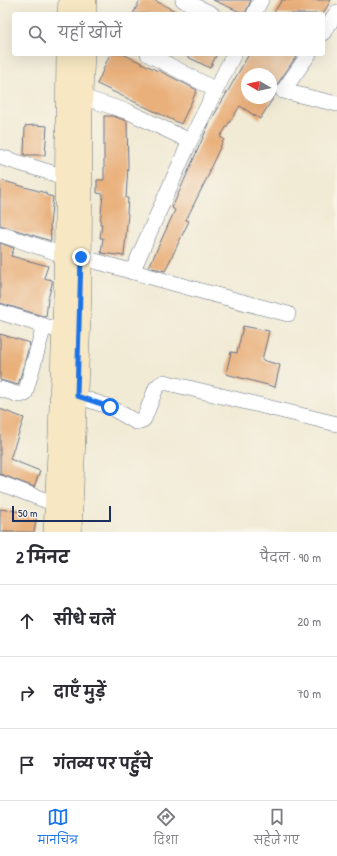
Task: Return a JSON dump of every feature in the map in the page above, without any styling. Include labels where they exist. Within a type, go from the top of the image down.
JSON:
[{"type":"main road","points":[[68,12],[69,0]]},
{"type":"main road","points":[[86,0],[86,12]]},
{"type":"main road","points":[[67,56],[74,94],[73,256],[77,396],[71,532]]},
{"type":"main road","points":[[54,532],[59,433],[53,329],[73,256],[65,177],[74,94],[84,56]]},
{"type":"street","points":[[183,0],[208,12]]},
{"type":"street","points":[[255,12],[261,0]]},
{"type":"street","points":[[325,30],[337,12]]},
{"type":"street","points":[[152,56],[216,90]]},
{"type":"street","points":[[132,272],[190,141],[233,56]]},
{"type":"street","points":[[308,56],[283,91],[337,104]]},
{"type":"street","points":[[74,94],[129,112],[190,141]]},
{"type":"street","points":[[0,157],[65,177]]},
{"type":"street","points":[[0,234],[73,256],[288,314]]},
{"type":"street","points":[[0,312],[53,329],[25,394],[20,395],[0,389]]},
{"type":"street","points":[[77,396],[110,407],[136,422],[140,422],[144,419],[156,388],[159,384],[164,382],[337,424]]},
{"type":"street","points":[[0,483],[55,504]]},
{"type":"building","points":[[140,0],[154,0],[177,12],[134,12]]},
{"type":"building","points":[[213,0],[251,0],[246,12],[240,12]]},
{"type":"building","points":[[282,0],[331,0],[324,12],[274,12]]},
{"type":"building","points":[[109,56],[127,56],[197,90],[181,124],[97,84]]},
{"type":"building","points":[[186,56],[216,56],[210,68]]},
{"type":"building","points":[[248,56],[297,56],[277,85],[277,68],[241,68]]},
{"type":"building","points":[[241,68],[241,104],[269,104],[260,119],[240,106],[220,137],[224,139],[209,171],[210,172],[186,220],[189,221],[165,271],[149,267],[175,210],[172,208],[209,124]]},
{"type":"building","points":[[104,116],[113,116],[127,121],[128,166],[126,198],[128,198],[128,214],[124,256],[101,253],[103,238],[100,238],[102,224],[100,224],[103,194],[97,193],[97,180],[104,180]]},
{"type":"building","points":[[25,126],[47,126],[45,155],[24,155]]},
{"type":"building","points":[[0,180],[46,193],[46,195],[53,197],[50,225],[51,241],[0,225]]},
{"type":"building","points":[[0,243],[14,248],[11,256],[48,266],[44,278],[52,280],[52,284],[48,299],[46,317],[0,303]]},
{"type":"building","points":[[243,326],[269,331],[262,360],[280,365],[275,387],[226,374],[231,352],[237,353]]},
{"type":"building","points":[[0,334],[30,343],[18,385],[0,380]]},
{"type":"building","points":[[0,409],[24,418],[10,459],[40,471],[34,487],[0,474]]},
{"type":"building","points":[[0,509],[37,514],[34,532],[0,532]]},
{"type":"route","points":[[81,257],[77,396],[110,407]]}]
